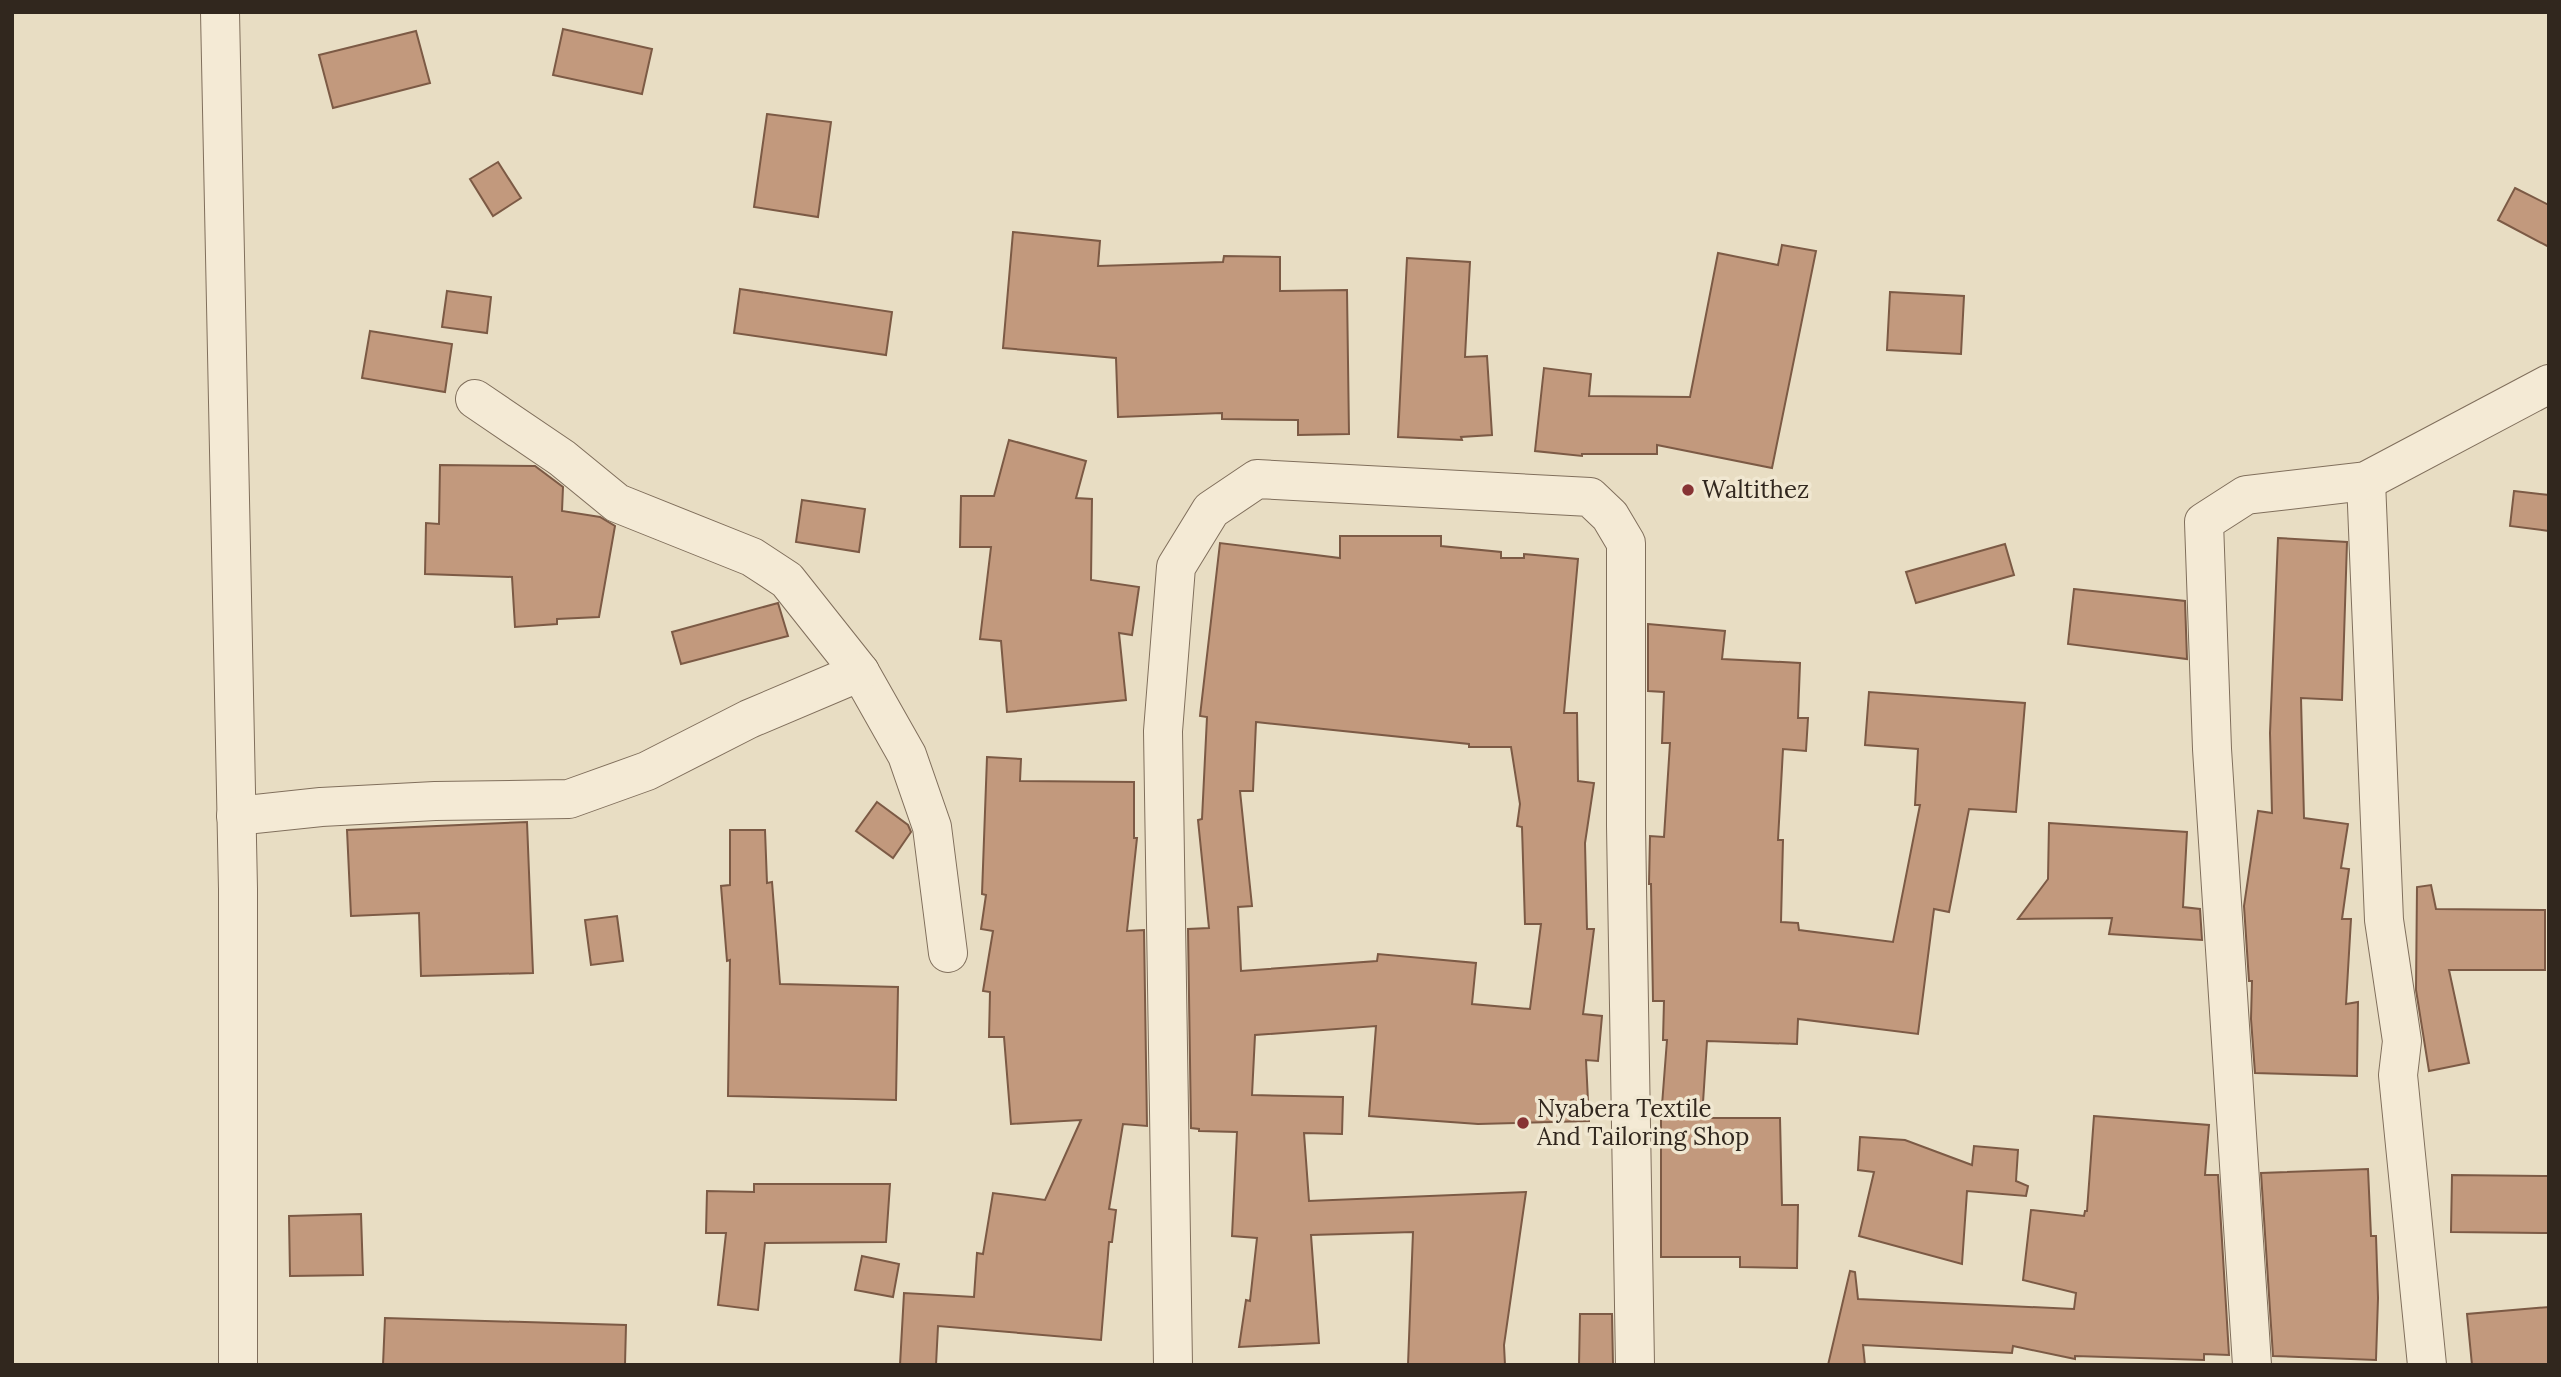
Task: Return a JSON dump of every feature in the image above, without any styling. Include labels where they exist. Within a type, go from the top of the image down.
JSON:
[{"type":"street","points":[[220,12],[236,816],[238,1365]]},
{"type":"street","points":[[2252,1365],[2212,749],[2204,522],[2246,495],[2366,481],[2549,384]]},
{"type":"street","points":[[475,399],[562,458],[617,503],[752,557],[787,580],[860,672],[906,755],[932,827],[948,953]]},
{"type":"street","points":[[1173,1365],[1163,731],[1176,566],[1211,510],[1257,479],[1590,497],[1610,516],[1626,543],[1626,826],[1635,1365]]},
{"type":"street","points":[[2366,481],[2384,920],[2402,1041],[2398,1075],[2427,1365]]},
{"type":"street","points":[[236,816],[321,807],[410,802],[569,799],[647,771],[749,719],[860,672]]},
{"type":"building","points":[[563,29],[652,49],[642,94],[553,75]]},
{"type":"building","points":[[416,31],[430,83],[333,108],[319,55]]},
{"type":"building","points":[[767,114],[831,122],[818,217],[754,207]]},
{"type":"building","points":[[498,162],[521,198],[493,216],[470,179]]},
{"type":"building","points":[[2515,188],[2549,205],[2549,247],[2498,220]]},
{"type":"building","points":[[1013,232],[1100,241],[1098,266],[1223,262],[1224,256],[1280,257],[1280,291],[1347,290],[1349,434],[1298,435],[1298,420],[1222,419],[1222,413],[1118,417],[1116,358],[1003,348]]},
{"type":"building","points":[[1782,245],[1816,251],[1772,468],[1657,445],[1657,454],[1582,456],[1535,451],[1544,368],[1591,374],[1589,396],[1690,397],[1718,253],[1778,265]]},
{"type":"building","points":[[1407,258],[1470,262],[1465,357],[1487,356],[1492,435],[1461,437],[1462,440],[1398,437]]},
{"type":"building","points":[[740,289],[892,312],[886,355],[734,333]]},
{"type":"building","points":[[447,291],[491,297],[487,333],[442,327]]},
{"type":"building","points":[[1890,292],[1964,296],[1961,354],[1887,350]]},
{"type":"building","points":[[370,331],[452,344],[445,392],[362,378]]},
{"type":"building","points":[[1009,440],[1086,461],[1076,498],[1092,499],[1091,580],[1139,587],[1132,635],[1119,633],[1126,700],[1007,712],[1001,641],[980,639],[991,547],[960,547],[961,496],[994,496]]},
{"type":"building","points":[[440,465],[535,466],[563,487],[562,511],[600,517],[615,526],[599,617],[557,619],[557,624],[515,627],[512,577],[425,574],[426,523],[439,524]]},
{"type":"building","points":[[2514,491],[2549,495],[2549,531],[2510,526]]},
{"type":"building","points":[[802,500],[865,509],[859,552],[796,542]]},
{"type":"building","points":[[1340,536],[1441,536],[1441,546],[1501,552],[1501,558],[1524,558],[1524,554],[1578,559],[1564,713],[1577,713],[1578,781],[1594,783],[1585,843],[1587,929],[1594,929],[1583,1014],[1602,1016],[1598,1061],[1586,1060],[1589,1121],[1478,1124],[1369,1116],[1376,1026],[1255,1035],[1252,1095],[1343,1097],[1342,1134],[1304,1133],[1309,1201],[1526,1192],[1504,1345],[1505,1365],[1408,1365],[1413,1232],[1311,1235],[1319,1343],[1239,1347],[1246,1300],[1250,1301],[1257,1238],[1232,1236],[1237,1132],[1199,1131],[1191,1128],[1188,929],[1209,928],[1198,820],[1202,819],[1207,717],[1200,716],[1220,543],[1340,558]],"holes":[[[1256,722],[1469,744],[1469,747],[1511,747],[1520,804],[1517,826],[1522,827],[1525,924],[1541,924],[1530,1009],[1472,1004],[1476,963],[1378,954],[1377,961],[1241,971],[1238,907],[1252,906],[1240,791],[1253,791]]]},
{"type":"building","points":[[2278,538],[2347,542],[2342,700],[2301,698],[2304,818],[2348,824],[2341,868],[2349,869],[2342,919],[2351,919],[2346,1004],[2358,1002],[2357,1076],[2255,1073],[2251,1019],[2252,981],[2249,981],[2244,906],[2258,811],[2272,813],[2270,733]]},
{"type":"building","points":[[2005,544],[2014,575],[1916,603],[1906,572]]},
{"type":"building","points":[[2074,589],[2185,601],[2187,659],[2068,644]]},
{"type":"building","points":[[778,603],[788,636],[681,664],[672,632]]},
{"type":"building","points":[[1648,624],[1725,631],[1722,659],[1800,663],[1798,718],[1808,718],[1806,751],[1783,749],[1778,840],[1783,840],[1781,922],[1798,923],[1799,930],[1893,942],[1920,805],[1915,805],[1918,749],[1865,745],[1869,692],[2025,703],[2016,812],[1969,809],[1949,912],[1934,909],[1918,1034],[1798,1019],[1797,1044],[1707,1041],[1702,1118],[1780,1118],[1782,1205],[1798,1205],[1797,1268],[1740,1267],[1740,1257],[1661,1257],[1661,1118],[1667,1040],[1663,1040],[1664,1001],[1653,1001],[1649,884],[1650,836],[1664,837],[1670,743],[1662,743],[1664,692],[1648,691]]},
{"type":"building","points":[[987,757],[1021,759],[1020,781],[1134,782],[1134,838],[1137,838],[1127,931],[1144,930],[1147,1126],[1123,1124],[1109,1209],[1116,1210],[1112,1242],[1109,1242],[1101,1340],[938,1326],[936,1365],[900,1365],[904,1293],[974,1297],[977,1253],[983,1254],[993,1193],[1045,1200],[1081,1120],[1011,1124],[1004,1037],[989,1037],[990,992],[983,991],[993,931],[981,929],[986,895],[982,894]]},
{"type":"building","points":[[877,802],[908,825],[911,832],[893,858],[856,831]]},
{"type":"building","points":[[527,822],[533,973],[421,976],[419,913],[351,916],[347,830]]},
{"type":"building","points":[[2049,823],[2187,832],[2183,907],[2200,909],[2202,940],[2109,934],[2112,918],[2018,919],[2048,879]]},
{"type":"building","points":[[730,830],[765,830],[767,883],[772,882],[780,984],[898,987],[896,1100],[728,1096],[730,960],[727,961],[721,886],[730,885]]},
{"type":"building","points":[[2431,885],[2436,909],[2545,910],[2545,970],[2449,970],[2469,1063],[2429,1071],[2416,990],[2417,887]]},
{"type":"building","points":[[617,916],[623,961],[591,965],[585,920]]},
{"type":"building","points":[[2094,1116],[2209,1125],[2205,1175],[2218,1175],[2229,1355],[2204,1354],[2204,1360],[2075,1356],[2075,1359],[2013,1346],[2012,1353],[1863,1345],[1865,1365],[1828,1365],[1850,1271],[1855,1272],[1858,1299],[2074,1309],[2076,1293],[2023,1280],[2031,1210],[2084,1216],[2087,1211]]},
{"type":"building","points":[[1860,1137],[1905,1140],[1972,1165],[1974,1146],[2018,1150],[2016,1181],[2028,1186],[2026,1196],[1967,1191],[1962,1264],[1859,1236],[1874,1172],[1858,1170]]},
{"type":"building","points":[[2368,1169],[2371,1236],[2376,1236],[2376,1360],[2273,1356],[2261,1173]]},
{"type":"building","points":[[2452,1175],[2549,1176],[2549,1233],[2451,1232]]},
{"type":"building","points":[[754,1184],[890,1184],[886,1242],[765,1243],[758,1310],[718,1305],[726,1233],[706,1233],[707,1191],[754,1192]]},
{"type":"building","points":[[361,1214],[363,1275],[290,1276],[289,1216]]},
{"type":"building","points":[[862,1256],[899,1264],[893,1297],[855,1290]]},
{"type":"building","points":[[2549,1307],[2549,1365],[2472,1365],[2467,1314]]},
{"type":"building","points":[[1580,1314],[1612,1314],[1613,1365],[1579,1365]]},
{"type":"building","points":[[385,1318],[626,1325],[625,1365],[383,1365]]},
{"type":"place","name":"Waltithez","points":[[1688,490]]},
{"type":"place","name":"Nyabera Textile And Tailoring Shop","points":[[1523,1123]]}]
